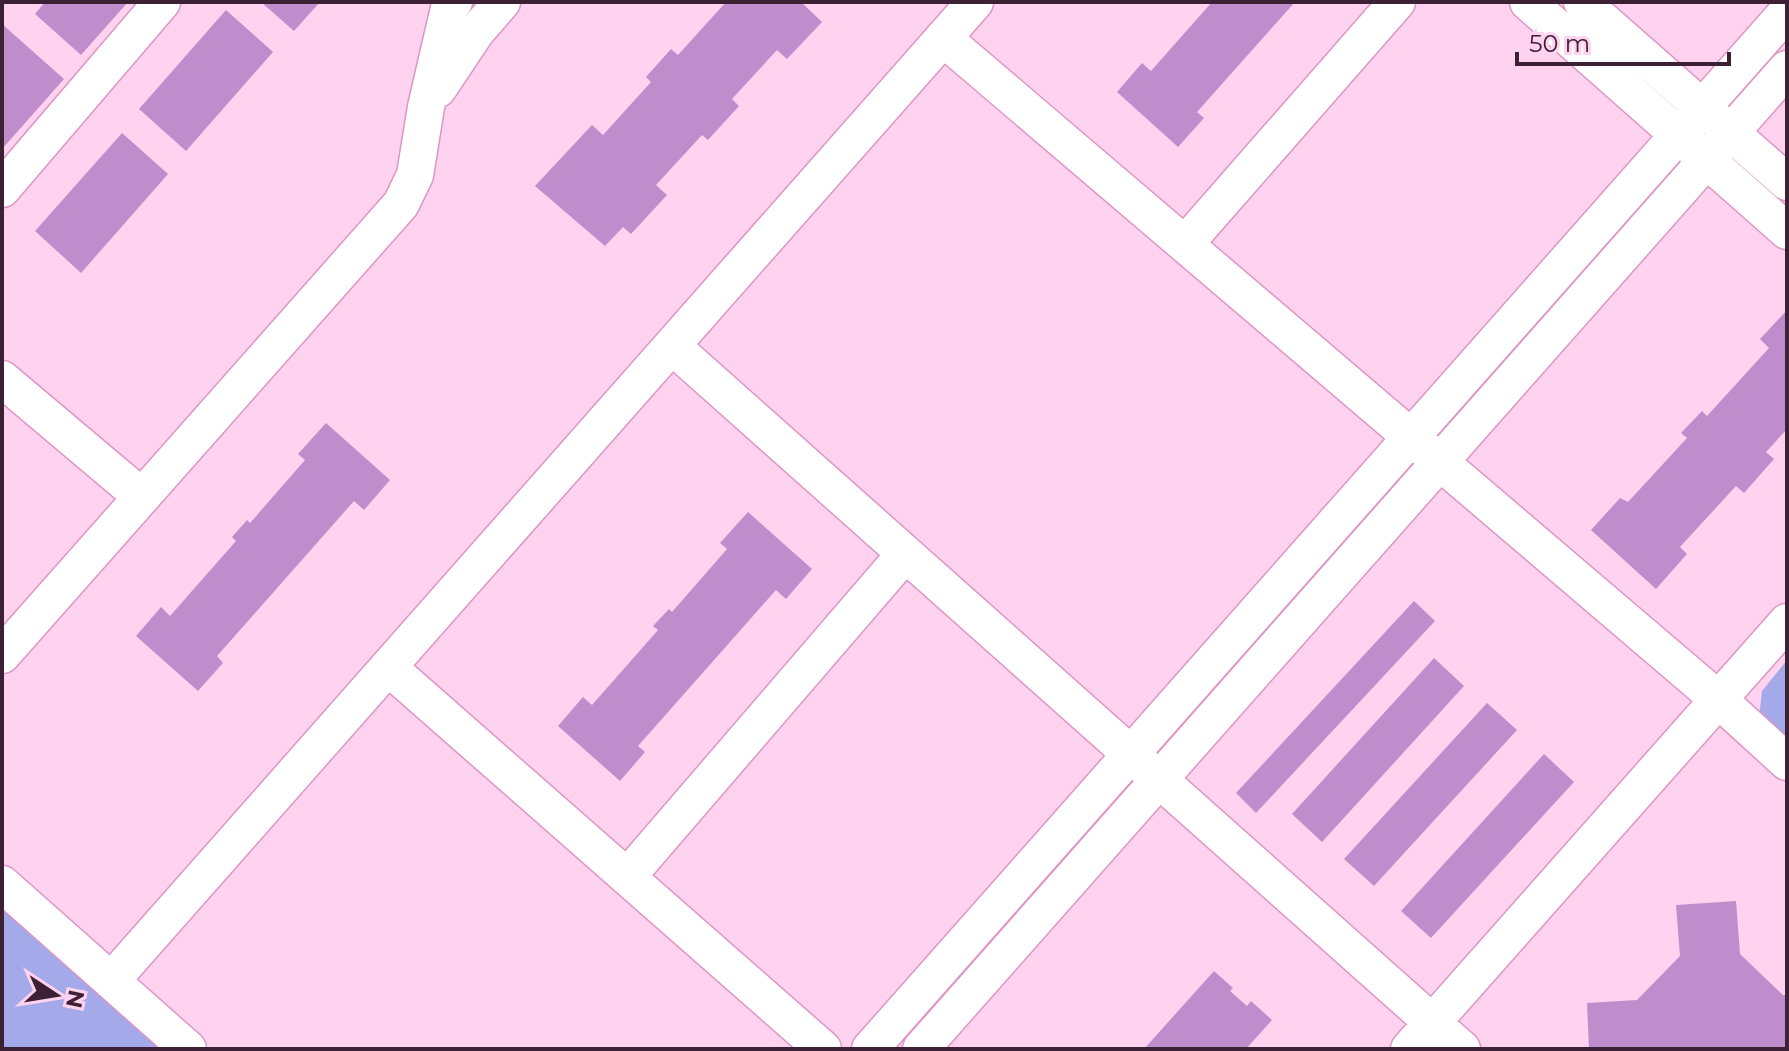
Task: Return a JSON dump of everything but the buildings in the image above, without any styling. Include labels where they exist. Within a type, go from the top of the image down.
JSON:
[{"type":"street","points":[[2,189],[162,2]]},
{"type":"street","points":[[2,655],[401,204],[415,175],[426,107],[449,8],[454,2]]},
{"type":"street","points":[[426,107],[476,32],[502,2]]},
{"type":"street","points":[[111,981],[975,2]]},
{"type":"street","points":[[1185,244],[1397,2]]},
{"type":"street","points":[[1528,2],[1787,231]]},
{"type":"street","points":[[1582,2],[1787,182]]},
{"type":"street","points":[[870,1049],[1787,12]]},
{"type":"street","points":[[943,38],[1719,700],[1787,762]]},
{"type":"street","points":[[921,1049],[1787,69]]},
{"type":"street","points":[[672,346],[1159,780],[1421,1036],[1462,1049]]},
{"type":"street","points":[[2,379],[142,497]]},
{"type":"street","points":[[627,877],[905,554]]},
{"type":"street","points":[[1421,1036],[1787,622]]},
{"type":"street","points":[[388,667],[823,1049]]},
{"type":"street","points":[[2,884],[188,1049]]},
{"type":"shaded area","points":[[1787,660],[1787,742],[1759,718],[1762,691]]},
{"type":"shaded area","points":[[2,908],[162,1049],[2,1049]]}]
